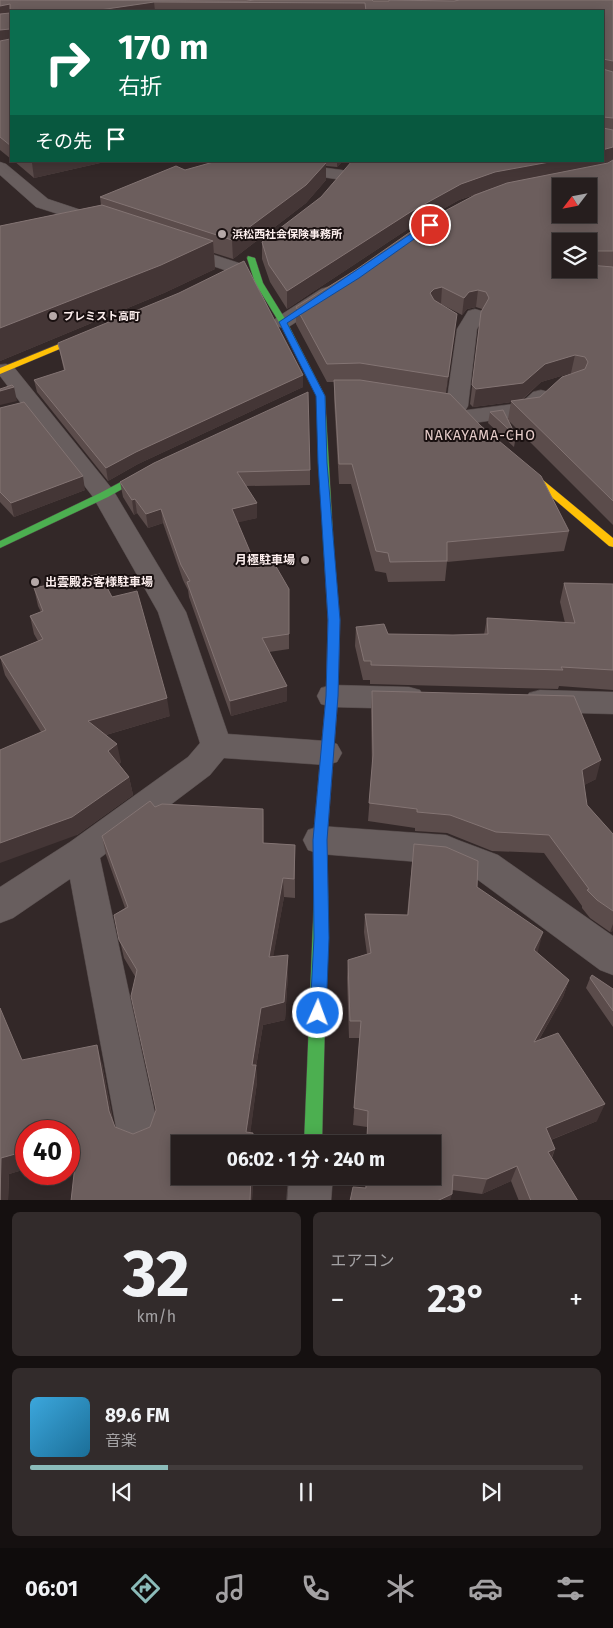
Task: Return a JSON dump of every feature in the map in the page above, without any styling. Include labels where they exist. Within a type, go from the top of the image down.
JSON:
[{"type":"street","points":[[273,165],[341,176]]},
{"type":"street","points":[[0,167],[42,203],[114,226]]},
{"type":"street","points":[[164,243],[236,268]]},
{"type":"street","points":[[219,277],[254,255],[259,283],[283,322],[314,393],[321,396],[323,472],[334,620],[332,696],[320,840],[321,938],[313,1135]]},
{"type":"street","points":[[283,322],[340,286]]},
{"type":"street","points":[[464,321],[462,414],[528,409],[550,389],[557,387]]},
{"type":"street","points":[[107,327],[3,370],[21,408],[104,495],[172,612],[216,745]]},
{"type":"street","points":[[314,393],[335,391]]},
{"type":"street","points":[[509,456],[613,544]]},
{"type":"street","points":[[0,545],[104,495],[165,462]]},
{"type":"street","points":[[332,696],[439,699]]},
{"type":"street","points":[[516,701],[613,703]]},
{"type":"street","points":[[216,745],[326,753]]},
{"type":"street","points":[[0,907],[82,852],[198,766],[216,745]]},
{"type":"street","points":[[320,840],[446,850],[486,866],[613,958]]},
{"type":"street","points":[[82,852],[138,1127]]},
{"type":"street","points":[[309,1200],[311,1185]]},
{"type":"building","points":[[0,0],[613,0],[613,61],[604,59],[604,10],[366,10],[365,3],[154,2],[100,10],[10,10],[10,4],[0,6]]},
{"type":"building","points":[[10,13],[10,29],[0,30],[0,14]]},
{"type":"building","points":[[10,39],[10,145],[0,137],[0,41]]},
{"type":"building","points":[[604,69],[613,72],[613,118],[604,117]]},
{"type":"building","points":[[604,128],[613,130],[613,147],[604,149]]},
{"type":"building","points":[[613,160],[613,251],[597,251],[597,233],[552,233],[552,278],[597,278],[597,266],[613,267],[613,501],[511,401],[540,397],[562,377],[585,369],[588,362],[585,357],[575,355],[545,364],[523,383],[476,389],[472,385],[481,312],[489,298],[486,292],[478,290],[469,292],[464,298],[442,287],[434,289],[430,293],[434,300],[457,314],[448,377],[360,363],[327,364],[296,307],[357,269],[426,221],[475,195],[507,183],[608,163]]},
{"type":"building","points":[[213,162],[326,163],[306,185],[232,240],[100,197],[176,166],[185,170]]},
{"type":"building","points":[[351,162],[550,162],[495,172],[461,184],[412,211],[287,291],[269,265],[262,242],[321,197]]},
{"type":"building","points":[[102,205],[213,241],[161,265],[0,328],[0,226]]},
{"type":"building","points":[[244,261],[303,375],[136,452],[106,468],[34,380],[65,370],[58,343],[179,293]]},
{"type":"building","points":[[334,380],[360,380],[450,394],[481,426],[541,476],[569,531],[447,542],[447,561],[390,562],[388,553],[376,551],[352,464],[339,464]]},
{"type":"building","points":[[12,385],[14,387],[0,391],[0,389]]},
{"type":"building","points":[[308,392],[310,470],[237,472],[257,503],[232,509],[257,568],[274,563],[289,589],[289,634],[262,638],[287,686],[230,701],[187,582],[190,581],[181,565],[161,509],[146,514],[135,499],[132,500],[120,482],[154,463]]},
{"type":"building","points":[[24,402],[83,476],[11,503],[0,492],[0,408]]},
{"type":"building","points":[[503,410],[516,436],[490,412]]},
{"type":"building","points":[[100,574],[112,597],[137,591],[167,698],[88,721],[117,744],[108,751],[129,777],[72,817],[0,843],[0,750],[46,730],[0,657],[43,639],[30,616],[43,611],[34,588]]},
{"type":"building","points":[[564,583],[613,584],[613,670],[561,667],[563,670],[371,665],[371,661],[364,661],[356,627],[384,624],[388,634],[453,635],[488,634],[487,618],[575,623]]},
{"type":"building","points":[[372,691],[574,696],[601,760],[582,770],[587,805],[613,834],[613,911],[587,890],[589,889],[549,835],[496,832],[450,815],[417,812],[417,809],[369,803],[373,755]]},
{"type":"building","points":[[150,801],[155,807],[162,804],[263,809],[263,843],[295,845],[294,879],[283,878],[269,957],[288,955],[284,1002],[261,1008],[252,1065],[256,1065],[246,1132],[253,1133],[253,1135],[171,1135],[171,1185],[251,1185],[250,1200],[71,1200],[73,1185],[80,1185],[80,1120],[15,1120],[15,1154],[1,1158],[0,1200],[0,1008],[22,1060],[97,1045],[109,1111],[115,1127],[133,1134],[150,1127],[156,1110],[131,996],[137,970],[119,940],[114,915],[128,907],[102,836]]},
{"type":"building","points":[[414,844],[446,847],[478,861],[477,887],[543,932],[534,950],[569,980],[534,1042],[558,1033],[605,1104],[546,1128],[555,1149],[548,1152],[577,1200],[531,1200],[517,1166],[487,1179],[453,1175],[452,1194],[439,1200],[350,1200],[353,1187],[366,1188],[366,1185],[441,1185],[441,1135],[367,1135],[368,1111],[354,1108],[361,1021],[350,1021],[348,960],[371,953],[365,914],[408,915]]},
{"type":"building","points":[[592,975],[613,989],[613,1011],[590,978]]},
{"type":"traffic: fast","points":[[251,258],[259,283],[283,322],[321,396],[329,554]]},
{"type":"traffic: fast","points":[[0,545],[104,495],[153,468]]},
{"type":"traffic: fast","points":[[313,1135],[321,897]]},
{"type":"traffic: slow","points":[[0,371],[94,333]]},
{"type":"traffic: slow","points":[[517,463],[613,544]]},
{"type":"traffic: jam","points":[[321,897],[320,840],[332,696],[334,620],[329,554]]},
{"type":"place","name":"浜松西社会保険事務所","points":[[222,234]]},
{"type":"place","name":"プレミスト高町","points":[[53,316]]},
{"type":"place","name":"月極駐車場","points":[[305,560]]},
{"type":"place","name":"出雲殿お客様駐車場","points":[[35,582]]},
{"type":"district","name":"NAKAYAMA-CHO","points":[[480,435]]},
{"type":"route","points":[[318,1013],[321,938],[320,840],[332,696],[334,620],[322,463],[321,396],[283,322],[356,276],[430,225]]}]
